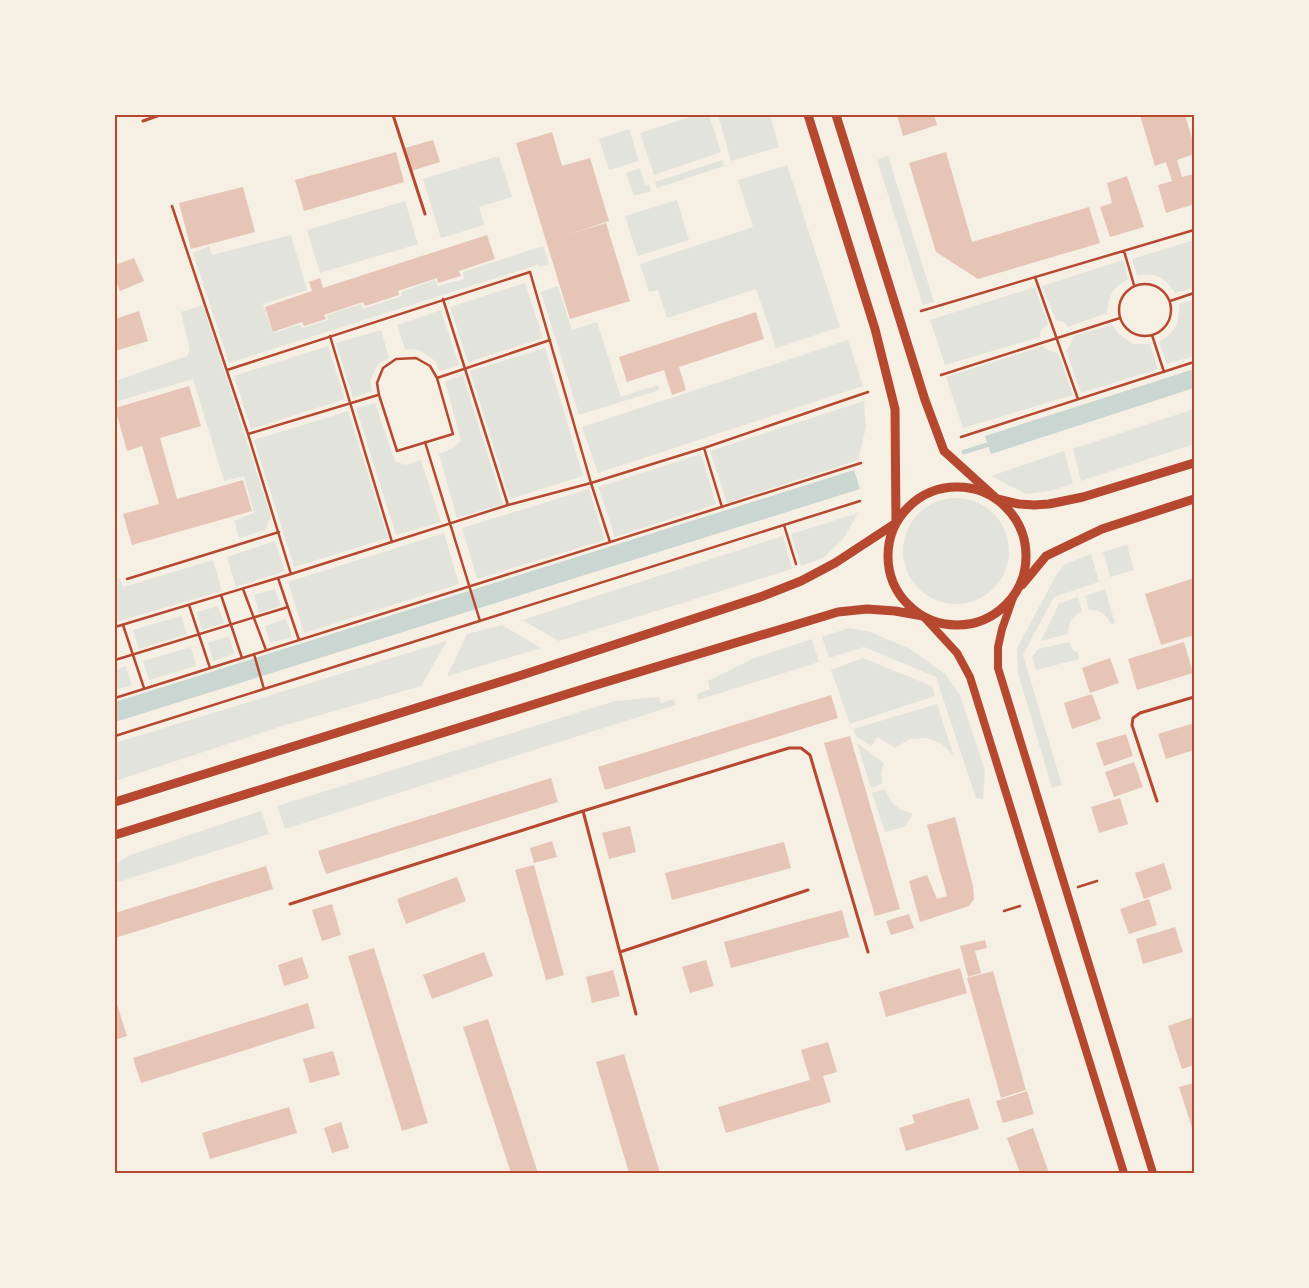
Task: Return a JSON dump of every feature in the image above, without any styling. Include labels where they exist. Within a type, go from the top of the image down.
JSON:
[{"type":"main road","points":[[808,115],[874,329],[895,410],[896,524]]},
{"type":"main road","points":[[836,115],[925,400],[944,451],[1012,514],[1023,533],[1026,554],[1023,576],[1002,629],[998,647],[998,668],[1152,1173]]},
{"type":"main road","points":[[1124,1173],[970,676],[957,653],[923,616],[906,603],[894,585],[888,565],[889,544],[896,524],[910,505],[930,492],[953,487],[976,489],[997,499],[1034,505],[1066,501],[1194,463]]},
{"type":"main road","points":[[115,835],[838,612],[867,609],[895,611],[923,616],[942,624],[962,625],[982,620],[1000,610],[1046,556],[1102,529],[1194,499]]},
{"type":"main road","points":[[115,802],[522,675],[763,596],[800,581],[835,563],[896,524]]},
{"type":"lane","points":[[143,121],[160,115]]},
{"type":"lane","points":[[393,115],[425,214]]},
{"type":"lane","points":[[1157,801],[1132,725],[1133,718],[1140,713],[1194,697]]},
{"type":"lane","points":[[290,904],[789,748],[801,748],[810,755],[868,952]]},
{"type":"lane","points":[[583,811],[636,1014]]},
{"type":"lane","points":[[620,952],[808,890]]},
{"type":"path","points":[[172,206],[248,434],[291,574]]},
{"type":"path","points":[[921,310],[1194,230]]},
{"type":"path","points":[[1124,251],[1134,285]]},
{"type":"path","points":[[227,370],[530,272],[610,542]]},
{"type":"path","points":[[1035,277],[1078,399]]},
{"type":"path","points":[[1143,283],[1159,287],[1166,293],[1170,301],[1172,309],[1166,325],[1152,335],[1144,336],[1127,330],[1120,318],[1119,306],[1122,297],[1134,285],[1143,283]]},
{"type":"path","points":[[1170,301],[1194,293]]},
{"type":"path","points":[[444,300],[508,505]]},
{"type":"path","points":[[941,375],[1120,318]]},
{"type":"path","points":[[1152,335],[1164,372]]},
{"type":"path","points":[[330,336],[392,542]]},
{"type":"path","points":[[437,378],[550,340]]},
{"type":"path","points":[[416,358],[430,366],[437,378],[453,434],[397,451],[379,395],[377,383],[383,368],[396,359],[416,358]]},
{"type":"path","points":[[961,437],[1194,362]]},
{"type":"path","points":[[115,627],[291,574],[508,505],[591,483],[704,448],[868,392]]},
{"type":"path","points":[[248,434],[379,395]]},
{"type":"path","points":[[425,442],[480,621]]},
{"type":"path","points":[[704,448],[722,506]]},
{"type":"path","points":[[115,698],[861,463]]},
{"type":"path","points":[[115,736],[860,501]]},
{"type":"path","points":[[784,525],[796,564]]},
{"type":"path","points":[[127,579],[279,532]]},
{"type":"path","points":[[278,578],[299,640]]},
{"type":"path","points":[[243,588],[266,650]]},
{"type":"path","points":[[221,595],[242,658]]},
{"type":"path","points":[[189,605],[210,668]]},
{"type":"path","points":[[115,660],[288,608]]},
{"type":"path","points":[[123,625],[144,688]]},
{"type":"path","points":[[254,654],[264,689]]},
{"type":"path","points":[[1078,887],[1097,881]]},
{"type":"path","points":[[1004,911],[1020,906]]},
{"type":"shaded area","points":[[696,115],[709,115],[721,152],[654,175],[640,133]]},
{"type":"shaded area","points":[[718,115],[770,115],[779,147],[731,161]]},
{"type":"shaded area","points":[[629,129],[639,161],[609,170],[599,139]]},
{"type":"shaded area","points":[[499,156],[512,197],[479,207],[484,225],[441,238],[423,179]]},
{"type":"shaded area","points":[[888,156],[934,302],[923,305],[877,160]]},
{"type":"shaded area","points":[[722,160],[724,166],[657,188],[655,182]]},
{"type":"shaded area","points":[[787,165],[840,327],[776,348],[756,289],[667,318],[658,290],[649,292],[640,264],[753,227],[738,180]]},
{"type":"shaded area","points":[[640,168],[645,185],[649,184],[651,191],[634,196],[626,173]]},
{"type":"shaded area","points":[[677,200],[689,240],[638,256],[625,216]]},
{"type":"shaded area","points":[[405,201],[418,244],[320,273],[307,230]]},
{"type":"shaded area","points":[[291,235],[307,290],[263,304],[273,333],[301,324],[302,328],[328,320],[327,315],[361,304],[363,309],[402,296],[401,292],[435,280],[438,286],[464,279],[463,272],[543,246],[549,264],[541,267],[537,265],[229,363],[193,253],[209,246],[212,255]]},
{"type":"shaded area","points":[[1194,240],[1194,288],[1175,293],[1163,279],[1155,275],[1137,275],[1132,259]]},
{"type":"shaded area","points":[[1123,260],[1128,279],[1112,293],[1107,313],[1068,327],[1064,322],[1056,320],[1042,286]]},
{"type":"shaded area","points":[[525,283],[543,338],[468,362],[450,307]]},
{"type":"shaded area","points":[[558,286],[572,330],[597,322],[621,397],[658,385],[659,390],[579,415],[541,292]]},
{"type":"shaded area","points":[[1035,287],[1048,324],[1041,330],[1040,337],[945,365],[930,320]]},
{"type":"shaded area","points":[[1194,299],[1194,356],[1167,364],[1159,342],[1173,331],[1177,322],[1179,304]]},
{"type":"shaded area","points":[[203,305],[271,517],[265,530],[239,538],[234,521],[254,513],[244,476],[224,481],[193,379],[115,402],[115,381],[187,356],[190,350],[181,312]]},
{"type":"shaded area","points":[[441,310],[459,365],[440,371],[434,360],[419,350],[405,349],[397,325]]},
{"type":"shaded area","points":[[1112,325],[1119,334],[1133,344],[1150,344],[1158,369],[1081,393],[1066,350],[1071,344],[1073,336]]},
{"type":"shaded area","points":[[381,330],[389,358],[379,363],[370,380],[372,391],[353,398],[336,343]]},
{"type":"shaded area","points":[[848,340],[863,386],[598,473],[582,427]]},
{"type":"shaded area","points":[[328,346],[345,399],[251,429],[234,376]]},
{"type":"shaded area","points":[[1043,346],[1049,351],[1058,353],[1073,395],[963,428],[946,377]]},
{"type":"shaded area","points":[[545,348],[583,476],[510,499],[470,371]]},
{"type":"shaded area","points":[[1194,369],[1194,388],[991,454],[985,436]]},
{"type":"shaded area","points":[[463,375],[503,504],[457,518],[439,454],[453,448],[461,441],[445,381]]},
{"type":"shaded area","points":[[864,401],[866,427],[858,460],[727,503],[710,451]]},
{"type":"shaded area","points":[[375,403],[395,461],[405,465],[421,460],[441,522],[396,535],[356,408]]},
{"type":"shaded area","points":[[1194,409],[1194,444],[1081,481],[1073,449]]},
{"type":"shaded area","points":[[348,411],[388,538],[294,567],[254,440]]},
{"type":"shaded area","points":[[1064,451],[1073,484],[1050,491],[1026,494],[991,476]]},
{"type":"shaded area","points":[[701,454],[716,504],[615,537],[598,487]]},
{"type":"shaded area","points":[[854,470],[860,489],[115,722],[115,702]]},
{"type":"shaded area","points":[[589,489],[605,540],[477,579],[462,528]]},
{"type":"shaded area","points":[[956,498],[976,502],[994,513],[1005,531],[1009,551],[1005,571],[994,589],[976,600],[956,604],[936,600],[918,589],[907,571],[903,551],[907,531],[918,513],[936,502]]},
{"type":"shaded area","points":[[858,513],[843,539],[823,558],[801,566],[791,534]]},
{"type":"shaded area","points":[[444,533],[459,584],[304,633],[288,582]]},
{"type":"shaded area","points":[[783,536],[792,569],[559,641],[522,620]]},
{"type":"shaded area","points":[[275,541],[285,571],[236,587],[227,557]]},
{"type":"shaded area","points":[[1127,545],[1134,570],[1110,577],[1103,552]]},
{"type":"shaded area","points":[[1091,554],[1099,582],[1054,597],[1023,655],[1062,785],[1052,788],[1018,673],[1017,648],[1058,572],[1066,564]]},
{"type":"shaded area","points":[[213,560],[222,591],[115,622],[115,578],[119,577],[123,587]]},
{"type":"shaded area","points":[[275,589],[281,606],[259,613],[254,595]]},
{"type":"shaded area","points":[[1105,589],[1115,623],[1111,624],[1102,613],[1089,610],[1085,596]]},
{"type":"shaded area","points":[[1078,597],[1082,611],[1071,621],[1068,634],[1041,641],[1059,603]]},
{"type":"shaded area","points":[[218,606],[224,623],[202,630],[197,612]]},
{"type":"shaded area","points":[[181,616],[187,634],[139,649],[133,630]]},
{"type":"shaded area","points":[[286,619],[292,637],[270,643],[265,626]]},
{"type":"shaded area","points":[[502,625],[541,648],[447,676],[467,634]]},
{"type":"shaded area","points":[[849,628],[868,631],[910,649],[945,674],[960,695],[985,770],[983,799],[976,798],[936,677],[864,647],[829,658],[822,637]]},
{"type":"shaded area","points":[[229,636],[235,654],[213,661],[208,643]]},
{"type":"shaded area","points":[[812,639],[819,662],[698,700],[697,694],[710,689],[708,681],[754,658]]},
{"type":"shaded area","points":[[447,641],[421,686],[279,727],[115,781],[115,743]]},
{"type":"shaded area","points":[[1069,642],[1073,650],[1078,653],[1079,659],[1036,670],[1032,657],[1038,649]]},
{"type":"shaded area","points":[[191,647],[196,666],[149,680],[143,661]]},
{"type":"shaded area","points":[[863,658],[932,686],[935,696],[850,724],[831,670]]},
{"type":"shaded area","points":[[126,666],[132,685],[115,690],[115,670]]},
{"type":"shaded area","points":[[659,697],[661,703],[674,699],[676,705],[285,829],[277,806],[615,701]]},
{"type":"shaded area","points":[[937,704],[954,756],[942,744],[927,738],[910,739],[895,748],[878,737],[871,746],[856,736],[853,729]]},
{"type":"shaded area","points":[[857,743],[884,763],[881,773],[883,783],[871,788]]},
{"type":"shaded area","points":[[885,789],[895,806],[913,814],[904,827],[885,832],[872,793]]},
{"type":"shaded area","points":[[261,811],[269,834],[115,883],[115,864],[130,855]]},
{"type":"building","points":[[897,115],[934,115],[937,125],[903,136]]},
{"type":"building","points":[[1140,115],[1185,115],[1194,145],[1194,154],[1177,160],[1182,177],[1194,174],[1194,204],[1166,213],[1158,185],[1172,181],[1166,162],[1155,166]]},
{"type":"building","points":[[552,132],[562,166],[590,158],[609,221],[570,234],[606,223],[630,301],[570,319],[516,143]]},
{"type":"building","points":[[433,140],[440,162],[411,171],[405,148]]},
{"type":"building","points":[[396,152],[404,182],[304,211],[295,180]]},
{"type":"building","points":[[946,152],[972,242],[1089,207],[1100,243],[978,279],[936,252],[909,163]]},
{"type":"building","points":[[1127,176],[1144,227],[1110,237],[1100,207],[1112,203],[1107,183]]},
{"type":"building","points":[[243,187],[255,232],[191,249],[179,203]]},
{"type":"building","points":[[487,235],[495,259],[459,271],[461,276],[438,283],[437,278],[398,291],[399,295],[365,306],[363,302],[324,315],[326,319],[304,326],[302,322],[273,332],[265,307],[312,291],[309,282],[320,278],[323,288]]},
{"type":"building","points":[[134,258],[144,281],[120,291],[115,278],[115,265]]},
{"type":"building","points":[[139,311],[148,341],[115,351],[115,319]]},
{"type":"building","points":[[756,312],[764,339],[679,367],[686,390],[672,395],[664,370],[627,382],[619,357]]},
{"type":"building","points":[[189,386],[201,426],[160,438],[177,499],[243,480],[252,511],[132,545],[123,514],[159,504],[142,446],[127,451],[115,408]]},
{"type":"building","points":[[1194,578],[1194,635],[1161,645],[1145,594]]},
{"type":"building","points":[[1184,642],[1193,673],[1137,690],[1128,659]]},
{"type":"building","points":[[1110,658],[1119,683],[1090,693],[1082,668]]},
{"type":"building","points":[[1092,694],[1101,719],[1072,729],[1064,703]]},
{"type":"building","points":[[831,695],[838,718],[605,790],[598,767]]},
{"type":"building","points":[[1194,723],[1194,750],[1166,759],[1158,734]]},
{"type":"building","points":[[1126,734],[1133,756],[1104,766],[1096,743]]},
{"type":"building","points":[[850,736],[900,909],[875,916],[824,743]]},
{"type":"building","points":[[1134,762],[1143,787],[1114,797],[1105,772]]},
{"type":"building","points":[[551,778],[558,802],[326,874],[318,851]]},
{"type":"building","points":[[1120,798],[1128,824],[1099,833],[1091,807]]},
{"type":"building","points":[[955,817],[973,886],[974,899],[969,906],[920,922],[909,881],[927,875],[937,899],[947,896],[927,825]]},
{"type":"building","points":[[630,826],[636,852],[609,859],[602,833]]},
{"type":"building","points":[[552,841],[557,857],[534,863],[530,848]]},
{"type":"building","points":[[784,842],[791,868],[672,900],[665,873]]},
{"type":"building","points":[[1164,863],[1172,889],[1144,899],[1135,873]]},
{"type":"building","points":[[534,865],[564,975],[546,980],[515,870]]},
{"type":"building","points":[[266,866],[273,889],[115,938],[115,913]]},
{"type":"building","points":[[457,877],[466,901],[406,924],[397,899]]},
{"type":"building","points":[[1149,899],[1157,925],[1129,934],[1120,909]]},
{"type":"building","points":[[332,904],[341,935],[322,941],[312,910]]},
{"type":"building","points":[[842,910],[849,937],[731,968],[724,942]]},
{"type":"building","points":[[909,914],[914,928],[891,935],[886,921]]},
{"type":"building","points":[[1175,927],[1183,952],[1143,964],[1136,939]]},
{"type":"building","points":[[985,940],[987,948],[975,951],[981,973],[968,977],[960,946]]},
{"type":"building","points":[[374,948],[428,1123],[402,1131],[348,956]]},
{"type":"building","points":[[484,952],[493,976],[432,999],[423,975]]},
{"type":"building","points":[[302,957],[309,978],[284,986],[278,965]]},
{"type":"building","points":[[706,960],[714,986],[690,993],[682,967]]},
{"type":"building","points":[[960,968],[967,993],[886,1017],[879,992]]},
{"type":"building","points":[[613,970],[620,996],[592,1003],[586,977]]},
{"type":"building","points":[[993,971],[1026,1090],[1001,1098],[967,978]]},
{"type":"building","points":[[115,998],[127,1036],[115,1040]]},
{"type":"building","points":[[308,1003],[315,1028],[141,1083],[133,1058]]},
{"type":"building","points":[[1194,1017],[1194,1065],[1182,1069],[1168,1026]]},
{"type":"building","points":[[488,1019],[538,1173],[511,1173],[463,1027]]},
{"type":"building","points":[[828,1042],[837,1072],[823,1076],[831,1102],[726,1133],[718,1107],[810,1080],[801,1050]]},
{"type":"building","points":[[333,1051],[340,1075],[310,1083],[303,1059]]},
{"type":"building","points":[[624,1054],[660,1173],[629,1173],[596,1062]]},
{"type":"building","points":[[1194,1083],[1194,1134],[1179,1087]]},
{"type":"building","points":[[1027,1091],[1034,1114],[1003,1123],[996,1101]]},
{"type":"building","points":[[969,1098],[979,1129],[906,1151],[899,1128],[915,1123],[912,1115]]},
{"type":"building","points":[[289,1107],[297,1133],[210,1159],[202,1133]]},
{"type":"building","points":[[341,1122],[349,1148],[332,1153],[324,1128]]},
{"type":"building","points":[[1033,1128],[1049,1173],[1020,1173],[1007,1138]]},
{"type":"waterway","points":[[964,452],[993,443]]}]
